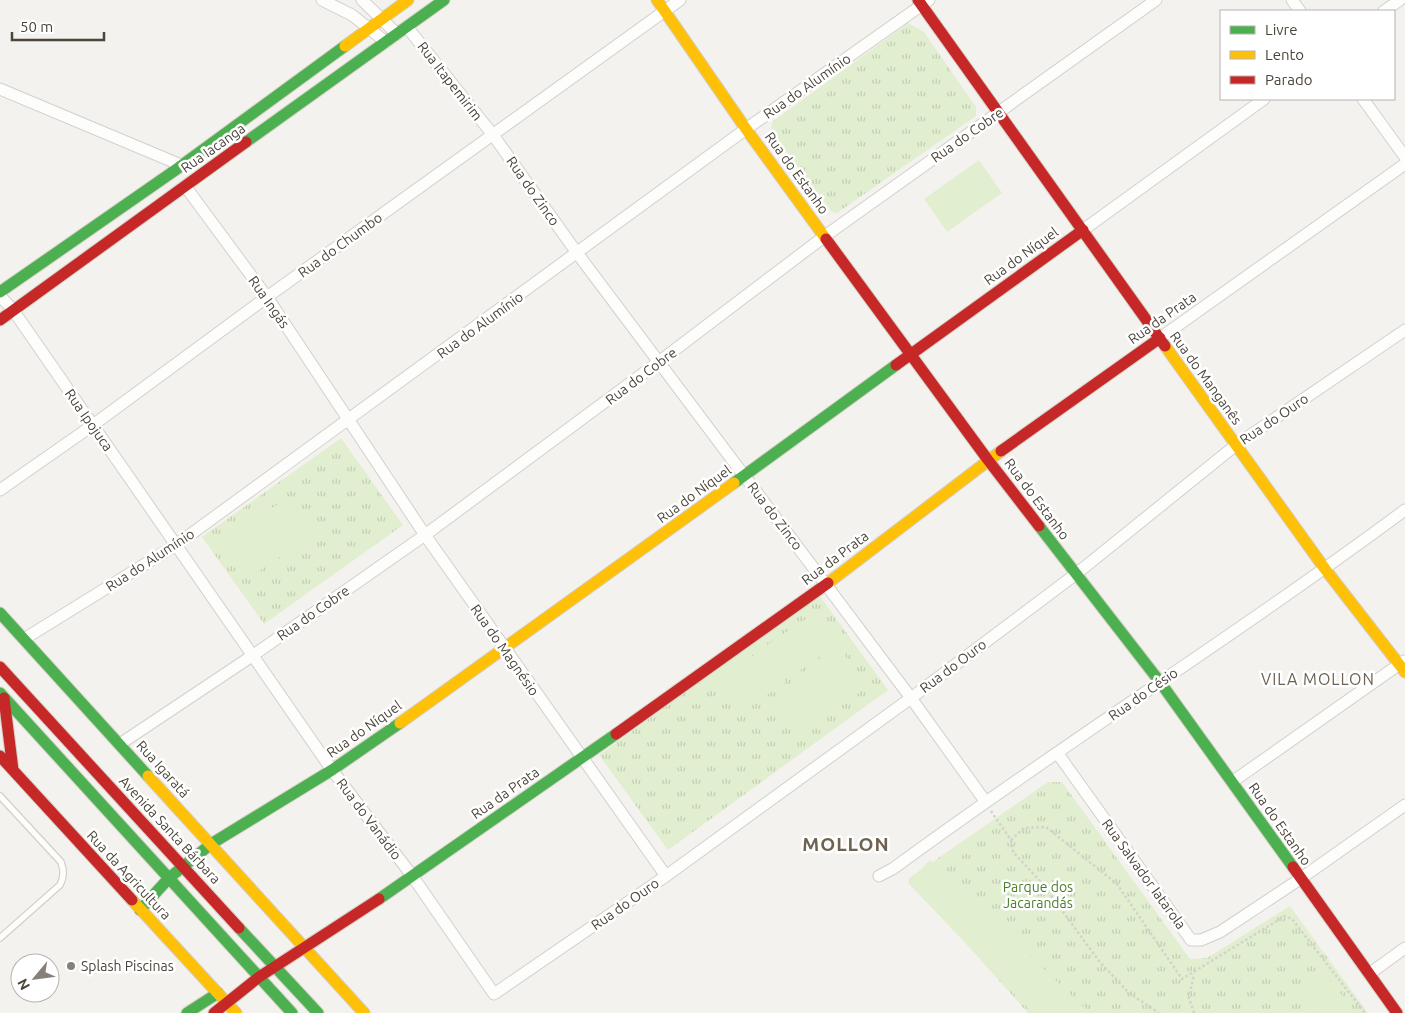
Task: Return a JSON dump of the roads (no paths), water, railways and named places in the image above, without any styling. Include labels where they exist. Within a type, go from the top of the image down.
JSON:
[{"type":"street","points":[[322,0],[352,15],[386,42]]},
{"type":"street","points":[[362,0],[397,34]]},
{"type":"street","name":"Rua Iacanga","points":[[0,320],[444,0]]},
{"type":"street","name":"Rua do Estanho","points":[[657,0],[746,129],[824,236],[988,460],[1160,682],[1397,1013]]},
{"type":"street","name":"Rua do Chumbo","points":[[0,490],[93,425],[267,297],[680,0]]},
{"type":"street","name":"Rua do Cobre","points":[[120,744],[252,656],[425,535],[660,362],[824,236],[1156,0]]},
{"type":"street","points":[[1385,10],[1400,0]]},
{"type":"street","points":[[406,2],[407,27]]},
{"type":"street","name":"Rua Iacanga","points":[[0,292],[177,168],[406,2]]},
{"type":"street","name":"Rua do Manganês","points":[[923,2],[998,112],[1325,569],[1403,665]]},
{"type":"street","name":"Rua do Alumínio","points":[[24,639],[176,545],[348,422],[746,129],[923,2]]},
{"type":"street","name":"Rua Itapemirim","points":[[407,27],[493,135]]},
{"type":"street","points":[[0,89],[177,168],[185,186]]},
{"type":"street","name":"Rua do Níquel","points":[[140,910],[169,878],[211,844],[332,770],[504,650],[1263,100]]},
{"type":"street","points":[[1364,100],[1405,158]]},
{"type":"street","name":"Rua do Zinco","points":[[493,135],[577,253],[746,475],[985,801]]},
{"type":"street","points":[[203,149],[215,166]]},
{"type":"street","name":"Rua da Prata","points":[[214,1013],[275,966],[413,877],[826,584],[988,460],[1405,164]]},
{"type":"street","name":"Rua Ingás","points":[[185,186],[267,297],[348,422]]},
{"type":"street","points":[[44,261],[58,278]]},
{"type":"street","name":"Rua Ipojuca","points":[[0,296],[13,310],[176,545]]},
{"type":"street","name":"Rua do Ouro","points":[[494,994],[666,876],[911,698],[1076,574],[1236,445],[1405,330]]},
{"type":"street","name":"Rua do Magnésio","points":[[348,422],[504,650],[666,876]]},
{"type":"street","name":"Rua do Césio","points":[[878,876],[894,868],[985,801],[1058,754],[1325,569],[1405,510]]},
{"type":"street","name":"Rua do Vanádio","points":[[176,545],[332,770],[413,877],[494,994]]},
{"type":"street","name":"Rua Igaratá","points":[[0,613],[364,1013]]},
{"type":"street","points":[[0,658],[2,669]]},
{"type":"street","points":[[1232,782],[1403,665]]},
{"type":"street","name":"Avenida Santa Bárbara","points":[[2,669],[318,1013]]},
{"type":"street","points":[[2,696],[13,770]]},
{"type":"street","points":[[2,696],[292,1013]]},
{"type":"street","name":"Rua Salvador Iatarola","points":[[1058,754],[1191,940],[1201,940],[1220,932],[1300,879]]},
{"type":"street","name":"Rua da Agricultura","points":[[0,756],[236,1013]]},
{"type":"street","points":[[1300,879],[1405,805]]},
{"type":"street","points":[[1369,974],[1405,948]]},
{"type":"street","points":[[187,1013],[218,993]]},
{"type":"lane","points":[[0,796],[61,862],[64,870],[64,878],[60,885],[0,938]]},
{"type":"place","name":"Splash Piscinas","points":[[71,966]]},
{"type":"district","name":"VILA MOLLON","points":[[1318,679]]},
{"type":"district","name":"MOLLON","points":[[846,844]]},
{"type":"park label","name":"Parque dos Jacarandás","points":[[1038,896]]}]
